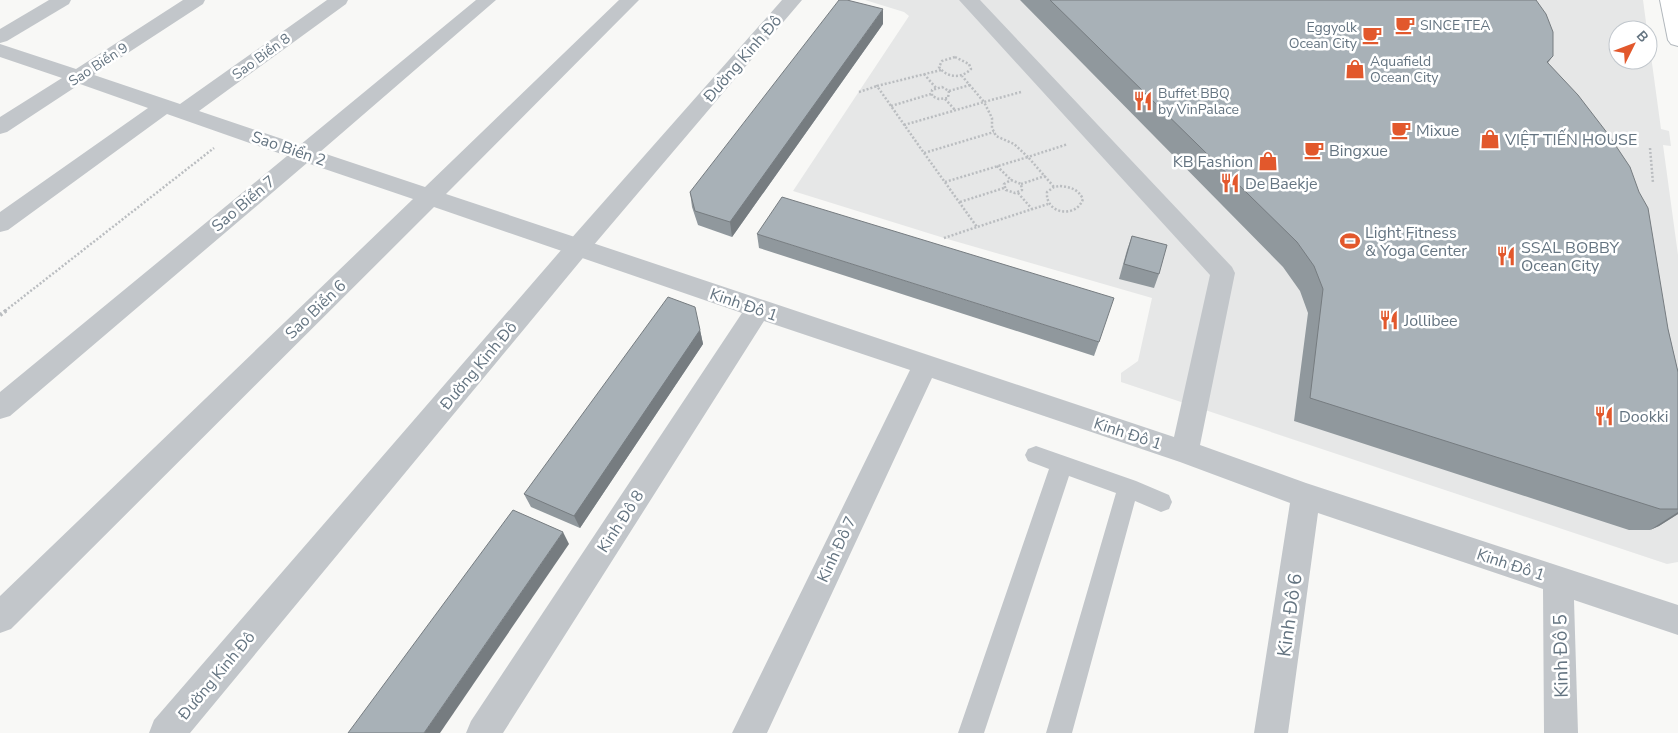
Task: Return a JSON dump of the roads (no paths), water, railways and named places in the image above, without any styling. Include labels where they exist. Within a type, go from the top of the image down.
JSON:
[{"type":"main road","points":[[1670,0],[1678,40]]},
{"type":"street","points":[[0,37],[62,0]]},
{"type":"street","name":"Sao Biển 9","points":[[0,128],[196,0]]},
{"type":"street","name":"Sao Biển 8","points":[[0,224],[338,0]]},
{"type":"street","name":"Sao Biển 7","points":[[0,408],[487,0]]},
{"type":"street","name":"Sao Biển 6","points":[[0,618],[630,0]]},
{"type":"street","name":"Đường Kinh Đô","points":[[167,733],[578,247],[792,0]]},
{"type":"street","points":[[968,0],[971,1],[1223,272],[1185,452]]},
{"type":"street","name":"Sao Biển 2","points":[[0,50],[304,152],[578,247]]},
{"type":"street","name":"Kinh Đô 1","points":[[578,247],[925,366],[1185,452],[1306,496],[1678,620]]},
{"type":"street","name":"Kinh Đô 8","points":[[483,733],[758,309]]},
{"type":"street","name":"Kinh Đô 7","points":[[749,733],[884,448],[925,366]]},
{"type":"street","points":[[1036,455],[1161,502]]},
{"type":"street","points":[[971,733],[1062,464]]},
{"type":"street","points":[[1059,733],[1128,488]]},
{"type":"street","name":"Kinh Đô 6","points":[[1271,733],[1306,496]]},
{"type":"street","name":"Kinh Đô 5","points":[[1558,580],[1562,733]]},
{"type":"place","name":"SINCE TEA","points":[[1405,25]]},
{"type":"place","name":"Eggyolk Ocean City","points":[[1372,35]]},
{"type":"place","name":"Aquafield Ocean City","points":[[1355,69]]},
{"type":"place","name":"Buffet BBQ by VinPalace","points":[[1143,101]]},
{"type":"place","name":"Mixue","points":[[1401,130]]},
{"type":"place","name":"VIỆT TIẾN HOUSE","points":[[1490,139]]},
{"type":"place","name":"Bingxue","points":[[1314,150]]},
{"type":"place","name":"KB Fashion","points":[[1268,161]]},
{"type":"place","name":"De Baekje","points":[[1230,183]]},
{"type":"place","name":"Light Fitness & Yoga Center","points":[[1350,241]]},
{"type":"place","name":"SSAL BOBBY Ocean City","points":[[1506,256]]},
{"type":"place","name":"Jollibee","points":[[1389,320]]},
{"type":"place","name":"Dookki","points":[[1604,416]]}]
